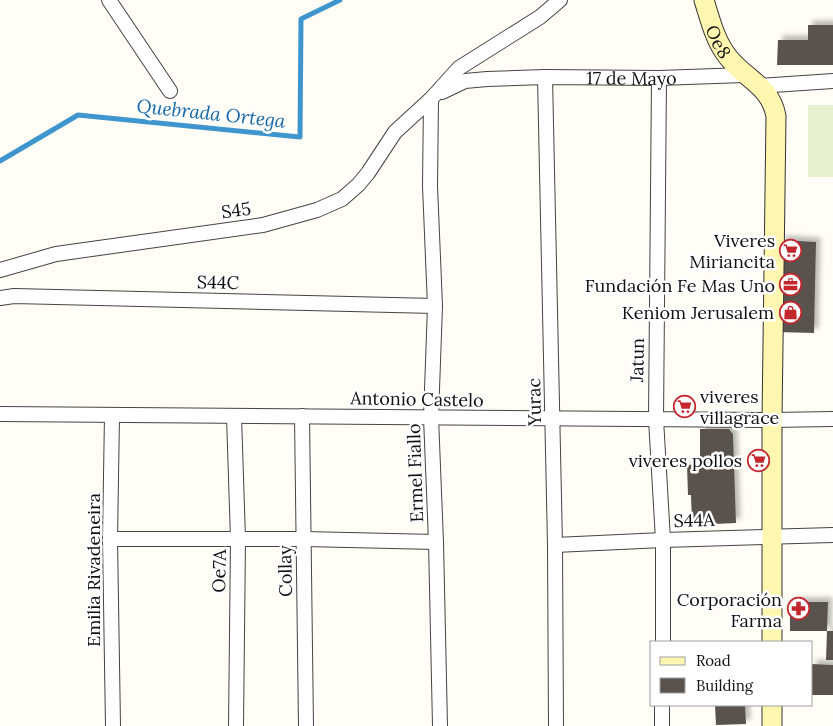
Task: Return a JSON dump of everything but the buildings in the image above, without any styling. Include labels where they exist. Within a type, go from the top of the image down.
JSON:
[{"type":"street","points":[[109,0],[170,91]]},
{"type":"street","points":[[431,99],[459,68],[540,17],[560,0]]},
{"type":"street","name":"Oe8","points":[[704,0],[716,36],[727,57],[769,96],[774,105],[776,116],[771,536],[772,641]]},
{"type":"street","name":"17 de Mayo","points":[[431,99],[448,88],[466,80],[545,77],[833,81]]},
{"type":"street","name":"Yurac","points":[[545,77],[553,418],[556,726]]},
{"type":"street","name":"Jatun","points":[[659,78],[656,419],[663,540],[662,641]]},
{"type":"street","name":"S45","points":[[0,270],[56,254],[263,225],[318,210],[342,199],[358,185],[395,132],[431,99]]},
{"type":"street","name":"Ermel Fiallo","points":[[431,99],[430,186],[435,306],[431,418],[440,726]]},
{"type":"street","name":"S44C","points":[[0,298],[14,296],[435,306]]},
{"type":"street","name":"Antonio Castelo","points":[[0,414],[833,419]]},
{"type":"street","name":"Emilia Rivadeneira","points":[[112,415],[110,539],[113,726]]},
{"type":"street","name":"Oe7A","points":[[234,416],[238,538],[236,726]]},
{"type":"street","name":"Collay","points":[[302,416],[306,726]]},
{"type":"street","name":"S44A","points":[[555,546],[663,540],[833,535]]},
{"type":"street","points":[[110,539],[238,538],[436,542]]},
{"type":"street","points":[[662,706],[662,726]]},
{"type":"street","points":[[772,706],[772,726]]},
{"type":"green space","points":[[808,105],[833,105],[833,177],[808,177]]},
{"type":"waterway","name":"Quebrada Ortega","points":[[0,161],[78,115],[300,137],[301,19],[340,0]]},
{"type":"place","name":"Viveres Miriancita","points":[[791,250]]},
{"type":"place","name":"Fundación Fe Mas Uno","points":[[791,285]]},
{"type":"place","name":"Keniom Jerusalem","points":[[790,312]]},
{"type":"place","name":"viveres villagrace","points":[[684,406]]},
{"type":"place","name":"viveres pollos","points":[[758,460]]},
{"type":"place","name":"Corporación Farma","points":[[798,609]]}]
